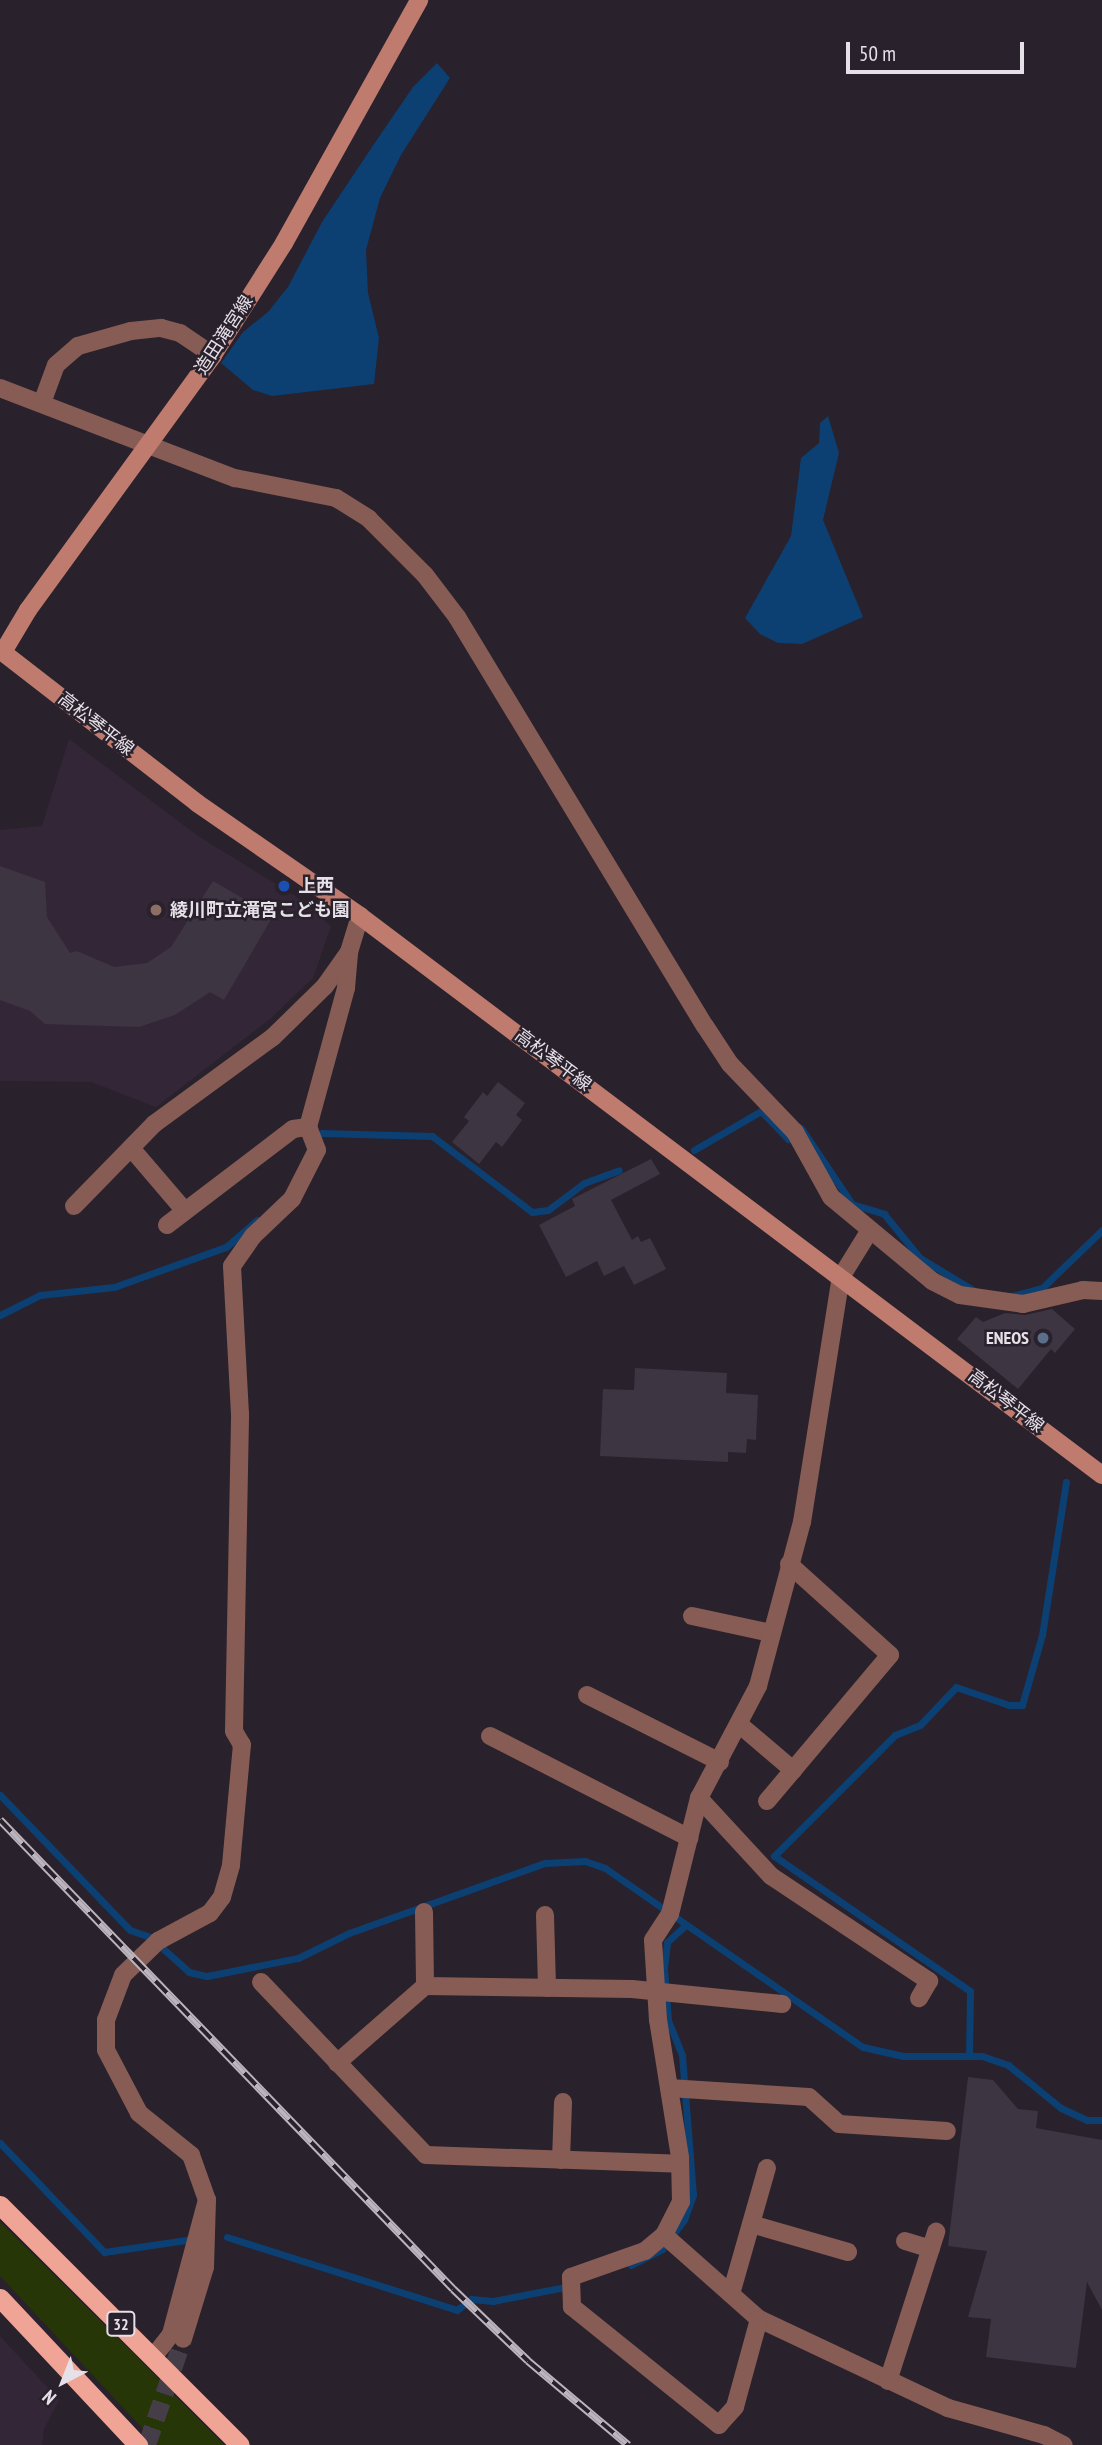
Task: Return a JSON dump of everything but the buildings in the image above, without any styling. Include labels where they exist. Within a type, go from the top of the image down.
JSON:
[{"type":"highway","name":"32","points":[[0,2206],[154,2356],[240,2445]]},
{"type":"highway","points":[[0,2298],[138,2445]]},
{"type":"main road","name":"造田滝宮線","points":[[1,653],[28,610],[213,355],[284,243],[419,0]]},
{"type":"main road","name":"高松琴平線","points":[[1,653],[197,803],[360,916],[1102,1475]]},
{"type":"street","points":[[42,403],[56,365],[78,346],[161,328],[180,333],[213,355]]},
{"type":"street","points":[[0,388],[235,478],[336,498],[369,519],[425,575],[457,617],[730,1064],[795,1132],[831,1198],[932,1281],[960,1295],[1023,1304],[1083,1290],[1102,1291]]},
{"type":"street","points":[[183,2339],[205,2267],[208,2200],[191,2155],[139,2113],[106,2050],[106,2020],[123,1975],[157,1942],[210,1913],[222,1897],[231,1865],[242,1745],[234,1731],[240,1414],[232,1266],[253,1236],[302,1186],[317,1150],[308,1128],[346,988],[349,952],[360,916]]},
{"type":"street","points":[[74,1206],[153,1124],[272,1037],[325,986],[349,952]]},
{"type":"street","points":[[167,1225],[293,1129],[308,1128]]},
{"type":"street","points":[[131,1148],[185,1211]]},
{"type":"street","points":[[759,2319],[735,2407],[719,2425],[572,2307],[571,2277],[645,2251],[668,2238],[681,2202],[679,2089],[653,1940],[669,1915],[699,1798],[740,1725],[758,1686],[802,1522],[841,1277],[870,1230]]},
{"type":"street","points":[[767,1801],[890,1655],[789,1564]]},
{"type":"street","points":[[692,1616],[771,1633]]},
{"type":"street","points":[[587,1695],[720,1762]]},
{"type":"street","points":[[740,1725],[793,1770]]},
{"type":"street","points":[[490,1736],[689,1838]]},
{"type":"street","points":[[699,1798],[771,1876],[929,1981],[919,1998]]},
{"type":"street","points":[[424,1912],[425,1986]]},
{"type":"street","points":[[545,1915],[547,1988]]},
{"type":"street","points":[[261,1982],[426,2155],[680,2164]]},
{"type":"street","points":[[337,2063],[425,1986],[662,1992],[782,2004]]},
{"type":"street","points":[[679,2089],[809,2097],[839,2124],[947,2131]]},
{"type":"street","points":[[561,2160],[563,2102]]},
{"type":"street","points":[[731,2294],[767,2168]]},
{"type":"street","points":[[154,2356],[171,2334],[208,2200]]},
{"type":"street","points":[[751,2224],[848,2252]]},
{"type":"street","points":[[668,2238],[759,2319],[948,2408],[1044,2435],[1064,2445]]},
{"type":"street","points":[[888,2381],[933,2241],[905,2241]]},
{"type":"shaded area","name":"綾川町立滝宮こども園","points":[[69,739],[198,836],[294,895],[331,926],[313,978],[270,1019],[156,1107],[91,1082],[0,1081],[0,830],[42,826]]},
{"type":"shaded area","points":[[0,2336],[59,2400],[44,2429],[42,2445],[0,2445]]},
{"type":"green space","points":[[0,2222],[224,2445],[158,2445],[0,2276]]},
{"type":"water","points":[[437,63],[450,78],[401,155],[380,198],[366,250],[368,293],[379,338],[374,384],[272,396],[253,390],[221,363],[243,332],[268,312],[288,287],[322,222],[413,87]]},
{"type":"water","points":[[828,416],[839,453],[823,520],[863,617],[802,644],[778,643],[760,634],[745,618],[791,536],[801,458],[819,443],[820,423]]},
{"type":"waterway","points":[[694,1150],[761,1111],[788,1139],[792,1135]]},
{"type":"waterway","points":[[801,1128],[852,1204],[884,1214],[920,1258],[973,1290]]},
{"type":"waterway","points":[[322,1133],[432,1136],[532,1212],[548,1210],[584,1183],[619,1170]]},
{"type":"waterway","points":[[0,1315],[40,1295],[114,1287],[226,1247],[257,1220]]},
{"type":"waterway","points":[[1012,1296],[1042,1288],[1102,1230]]},
{"type":"waterway","points":[[969,2056],[970,1991],[774,1856],[895,1735],[920,1725],[956,1687],[1009,1705],[1022,1705],[1042,1635],[1066,1482]]},
{"type":"waterway","points":[[0,1795],[130,1930],[150,1937],[189,1972],[207,1976],[298,1958],[349,1933],[545,1863],[585,1861],[605,1868],[863,2047],[903,2056],[982,2056],[1008,2065],[1061,2108],[1087,2120],[1102,2120]]},
{"type":"waterway","points":[[631,2265],[662,2249],[684,2220],[693,2195],[682,2055],[668,2020],[664,1968],[667,1942],[685,1926]]},
{"type":"waterway","points":[[0,2143],[104,2252],[193,2239]]},
{"type":"waterway","points":[[227,2237],[457,2310],[471,2299],[493,2301],[570,2286]]},
{"type":"tunnel","points":[[147,2445],[183,2339]]},
{"type":"railway","points":[[0,1820],[453,2289],[528,2361],[628,2445]]},
{"type":"place","name":"上西","points":[[284,886]]},
{"type":"place","name":"綾川町立滝宮こども園","points":[[156,910]]},
{"type":"place","name":"ENEOS","points":[[1043,1338]]}]
